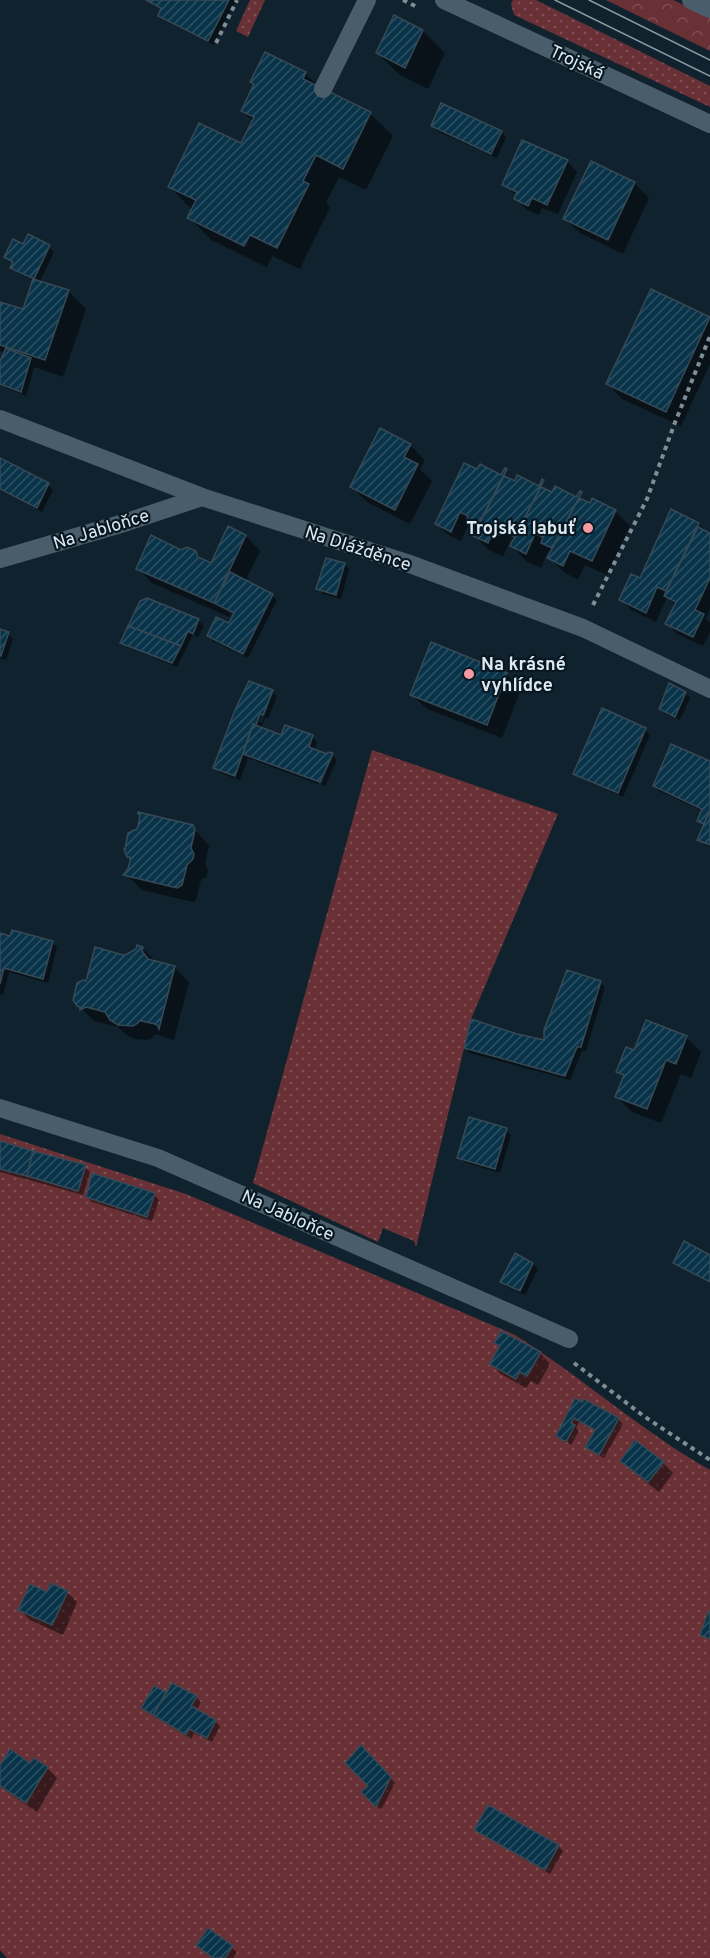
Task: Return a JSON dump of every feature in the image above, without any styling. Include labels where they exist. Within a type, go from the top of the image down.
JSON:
[{"type":"street","points":[[323,89],[367,0]]},
{"type":"street","name":"Trojská","points":[[444,0],[478,7],[710,124]]},
{"type":"street","points":[[692,0],[710,9]]},
{"type":"street","name":"Na Dlážděnce","points":[[0,419],[202,497],[407,563],[583,628],[710,689]]},
{"type":"street","name":"Na Jabloňce","points":[[0,559],[124,523],[202,497]]},
{"type":"street","name":"Na Jabloňce","points":[[0,1108],[158,1158],[569,1339]]},
{"type":"path","points":[[216,44],[237,0]]},
{"type":"path","points":[[591,610],[647,499],[710,336]]},
{"type":"path","points":[[568,1359],[645,1418],[710,1460]]},
{"type":"green space","points":[[250,0],[265,0],[248,37],[236,31]]},
{"type":"green space","points":[[513,0],[536,0],[710,86],[710,107],[514,15],[511,4]]},
{"type":"green space","points":[[606,0],[673,0],[710,17],[710,51]]},
{"type":"green space","points":[[372,750],[558,814],[471,1019],[416,1247],[414,1241],[383,1228],[378,1242],[253,1183]]},
{"type":"green space","points":[[0,1134],[186,1194],[515,1335],[660,1438],[710,1470],[710,1958],[7,1958],[0,1950]]},
{"type":"building","points":[[146,0],[229,0],[208,41],[158,16],[161,8]]},
{"type":"building","points":[[394,15],[423,30],[405,68],[376,53]]},
{"type":"building","points":[[265,52],[306,72],[303,79],[371,112],[343,169],[316,155],[303,181],[309,184],[277,248],[250,235],[244,246],[187,218],[196,200],[168,187],[199,123],[241,143],[254,117],[241,111],[254,84],[250,82]]},
{"type":"building","points":[[441,103],[502,131],[491,154],[431,126]]},
{"type":"building","points":[[522,140],[568,160],[547,205],[532,198],[528,206],[514,199],[517,192],[502,185]]},
{"type":"building","points":[[591,161],[635,182],[608,240],[563,219]]},
{"type":"building","points":[[28,234],[50,245],[34,279],[10,268],[13,262],[4,257],[13,239],[23,244]]},
{"type":"building","points":[[33,279],[69,290],[45,360],[0,345],[0,302],[23,309]]},
{"type":"building","points":[[651,289],[710,317],[666,412],[606,384]]},
{"type":"building","points":[[6,348],[31,358],[21,392],[0,384],[0,361]]},
{"type":"building","points":[[380,428],[411,444],[404,457],[418,464],[395,510],[350,487]]},
{"type":"building","points":[[0,458],[49,483],[37,508],[0,489]]},
{"type":"building","points":[[464,463],[477,469],[480,464],[501,475],[505,468],[507,469],[477,527],[466,521],[468,516],[460,512],[451,532],[435,524]]},
{"type":"building","points":[[517,475],[539,486],[542,479],[544,480],[515,537],[503,532],[506,526],[497,522],[488,543],[473,536],[504,476],[515,481]]},
{"type":"building","points":[[555,486],[576,497],[580,491],[582,492],[552,548],[541,543],[543,537],[535,534],[526,554],[510,546],[541,487],[552,492]]},
{"type":"building","points":[[579,498],[590,503],[592,498],[616,510],[592,561],[570,551],[563,566],[547,558]]},
{"type":"building","points":[[671,509],[699,523],[666,591],[657,587],[646,613],[619,600],[631,574],[640,578]]},
{"type":"building","points":[[228,526],[246,535],[214,603],[136,569],[151,535],[181,550],[187,547],[196,551],[198,557],[211,563]]},
{"type":"building","points":[[698,527],[710,533],[710,578],[695,610],[704,614],[693,637],[665,624],[676,602],[664,596]]},
{"type":"building","points":[[326,558],[345,563],[336,595],[316,589]]},
{"type":"building","points":[[230,572],[273,594],[243,654],[207,636],[216,617],[229,623],[234,613],[214,603]]},
{"type":"building","points":[[147,598],[199,619],[193,634],[188,631],[181,646],[128,626],[140,601]]},
{"type":"building","points":[[128,626],[181,646],[172,663],[120,643]]},
{"type":"building","points":[[0,629],[9,632],[1,656],[0,656]]},
{"type":"building","points":[[431,642],[507,673],[487,725],[410,695]]},
{"type":"building","points":[[249,681],[273,690],[263,715],[260,714],[256,725],[253,724],[235,776],[213,768],[235,710]]},
{"type":"building","points":[[669,683],[686,692],[675,717],[659,709]]},
{"type":"building","points":[[602,708],[646,728],[618,793],[573,774]]},
{"type":"building","points":[[253,724],[281,735],[285,725],[313,735],[309,747],[327,754],[328,752],[333,753],[320,782],[243,754]]},
{"type":"building","points":[[671,744],[710,761],[710,810],[704,824],[697,821],[702,809],[653,786]]},
{"type":"building","points":[[710,810],[710,845],[697,840]]},
{"type":"building","points":[[138,812],[193,825],[195,830],[191,848],[194,854],[193,859],[187,865],[182,885],[177,888],[123,875],[130,861],[124,849],[128,833],[138,827],[140,814]]},
{"type":"building","points":[[12,930],[53,941],[43,979],[4,968],[0,984],[0,933],[10,936]]},
{"type":"building","points":[[137,945],[143,947],[142,951],[148,959],[175,966],[159,1029],[155,1024],[142,1021],[133,1026],[118,1025],[110,1020],[105,1012],[86,1007],[80,1010],[73,1000],[77,983],[86,981],[95,947],[123,955],[136,949]]},
{"type":"building","points":[[567,970],[601,981],[581,1047],[577,1047],[565,1076],[464,1048],[471,1019],[544,1040],[544,1030]]},
{"type":"building","points":[[646,1020],[687,1036],[676,1064],[666,1060],[647,1109],[615,1097],[624,1075],[616,1072],[626,1047],[634,1050]]},
{"type":"building","points":[[469,1117],[507,1128],[495,1169],[457,1158]]},
{"type":"building","points":[[0,1141],[33,1151],[27,1176],[0,1169]]},
{"type":"building","points":[[33,1151],[86,1165],[78,1191],[27,1176]]},
{"type":"building","points":[[92,1173],[155,1193],[147,1217],[86,1197]]},
{"type":"building","points":[[684,1241],[710,1255],[710,1282],[673,1263]]},
{"type":"building","points":[[515,1253],[533,1263],[520,1291],[500,1282]]},
{"type":"building","points":[[501,1331],[541,1352],[527,1376],[520,1372],[516,1379],[489,1364],[500,1346],[494,1343]]},
{"type":"building","points":[[575,1398],[582,1402],[584,1399],[619,1418],[599,1455],[585,1447],[595,1430],[574,1418],[571,1423],[575,1425],[566,1442],[556,1436]]},
{"type":"building","points":[[635,1440],[664,1462],[648,1482],[620,1461]]},
{"type":"building","points":[[51,1583],[68,1591],[52,1625],[18,1610],[30,1584],[47,1592]]},
{"type":"building","points":[[710,1611],[710,1639],[700,1635]]},
{"type":"building","points":[[172,1683],[197,1696],[191,1706],[216,1720],[207,1738],[189,1729],[186,1735],[153,1715]]},
{"type":"building","points":[[154,1686],[166,1692],[153,1715],[141,1708]]},
{"type":"building","points":[[361,1745],[391,1777],[376,1807],[361,1792],[368,1786],[345,1763]]},
{"type":"building","points":[[10,1749],[30,1763],[34,1758],[48,1767],[26,1803],[0,1786],[0,1765]]},
{"type":"building","points":[[488,1805],[559,1845],[545,1870],[474,1830]]},
{"type":"building","points":[[208,1928],[233,1946],[225,1958],[213,1958],[196,1945]]},
{"type":"tram line","points":[[555,0],[710,76]]},
{"type":"tram line","points":[[589,0],[710,60]]},
{"type":"place","name":"Trojská labuť","points":[[588,528]]},
{"type":"place","name":"Na krásné vyhlídce","points":[[469,674]]}]
